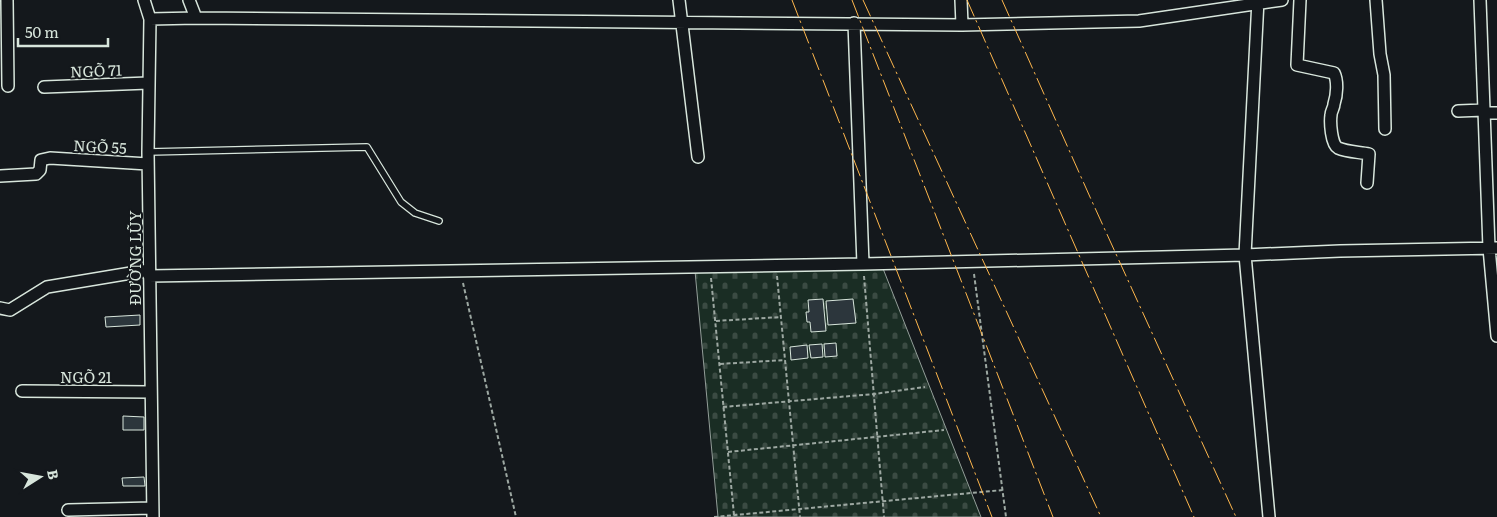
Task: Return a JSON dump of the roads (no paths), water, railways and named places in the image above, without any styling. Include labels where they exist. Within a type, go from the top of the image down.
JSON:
[{"type":"street","points":[[7,0],[8,86]]},
{"type":"street","name":"ĐƯỜNG LŨY","points":[[144,0],[150,19],[148,158],[153,512]]},
{"type":"street","points":[[189,0],[196,18]]},
{"type":"street","points":[[680,0],[698,157]]},
{"type":"street","points":[[961,0],[962,25]]},
{"type":"street","points":[[150,19],[962,25],[1139,21],[1258,2],[1282,0]]},
{"type":"street","points":[[1300,0],[1297,65],[1334,73],[1336,91],[1331,116],[1333,142],[1340,149],[1369,154],[1367,183]]},
{"type":"street","points":[[1376,0],[1380,54],[1384,75],[1385,129]]},
{"type":"street","points":[[1480,0],[1484,111],[1492,208],[1497,336]]},
{"type":"street","points":[[1258,2],[1245,255],[1270,517]]},
{"type":"street","points":[[854,23],[863,264]]},
{"type":"street","name":"NGÕ 71","points":[[44,87],[148,83]]},
{"type":"street","points":[[1458,111],[1497,113]]},
{"type":"street","name":"NGÕ 55","points":[[0,176],[36,174],[40,170],[41,160],[50,158],[148,158]]},
{"type":"street","points":[[0,308],[10,310],[47,287],[149,273],[863,264],[1493,248]]},
{"type":"street","name":"NGÕ 21","points":[[22,391],[151,392]]},
{"type":"street","points":[[68,510],[153,512]]},
{"type":"lane","points":[[148,158],[367,147],[401,202],[415,213],[439,221]]}]
